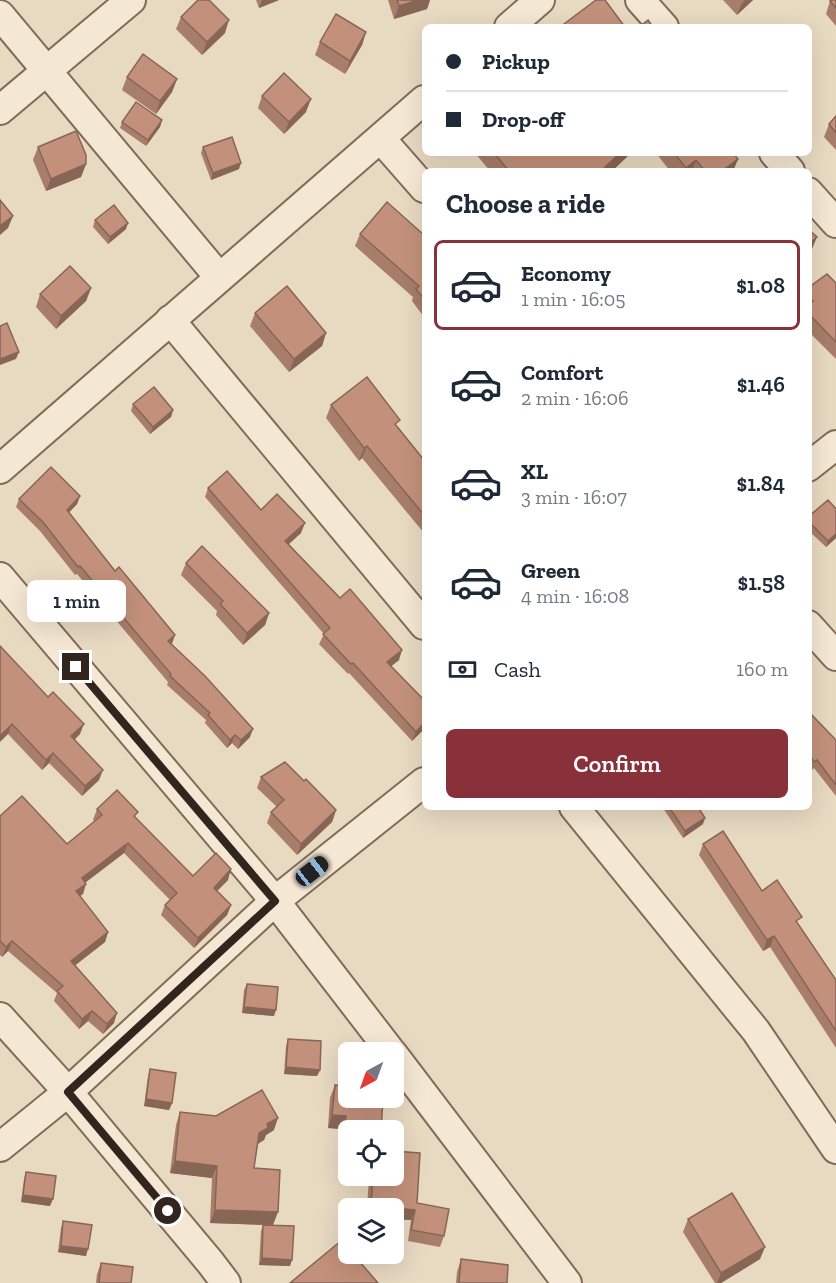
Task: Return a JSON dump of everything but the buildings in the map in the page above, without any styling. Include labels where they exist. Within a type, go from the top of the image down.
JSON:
[{"type":"street","points":[[0,110],[131,0]]},
{"type":"street","points":[[512,24],[540,0]]},
{"type":"street","points":[[640,0],[661,24]]},
{"type":"street","points":[[0,15],[219,277]]},
{"type":"street","points":[[0,469],[422,102]]},
{"type":"street","points":[[381,139],[422,186]]},
{"type":"street","points":[[777,156],[787,168]]},
{"type":"street","points":[[812,196],[836,223]]},
{"type":"street","points":[[170,320],[422,624]]},
{"type":"street","points":[[812,464],[836,445]]},
{"type":"street","points":[[0,577],[275,901],[383,1042]]},
{"type":"street","points":[[812,629],[836,656]]},
{"type":"street","points":[[0,1148],[68,1092],[275,901],[422,784]]},
{"type":"street","points":[[576,810],[756,1031],[836,1149]]},
{"type":"street","points":[[0,1017],[68,1092],[226,1283]]},
{"type":"street","points":[[404,1070],[567,1283]]},
{"type":"route","points":[[76,667],[275,901],[68,1092],[168,1211]]}]
